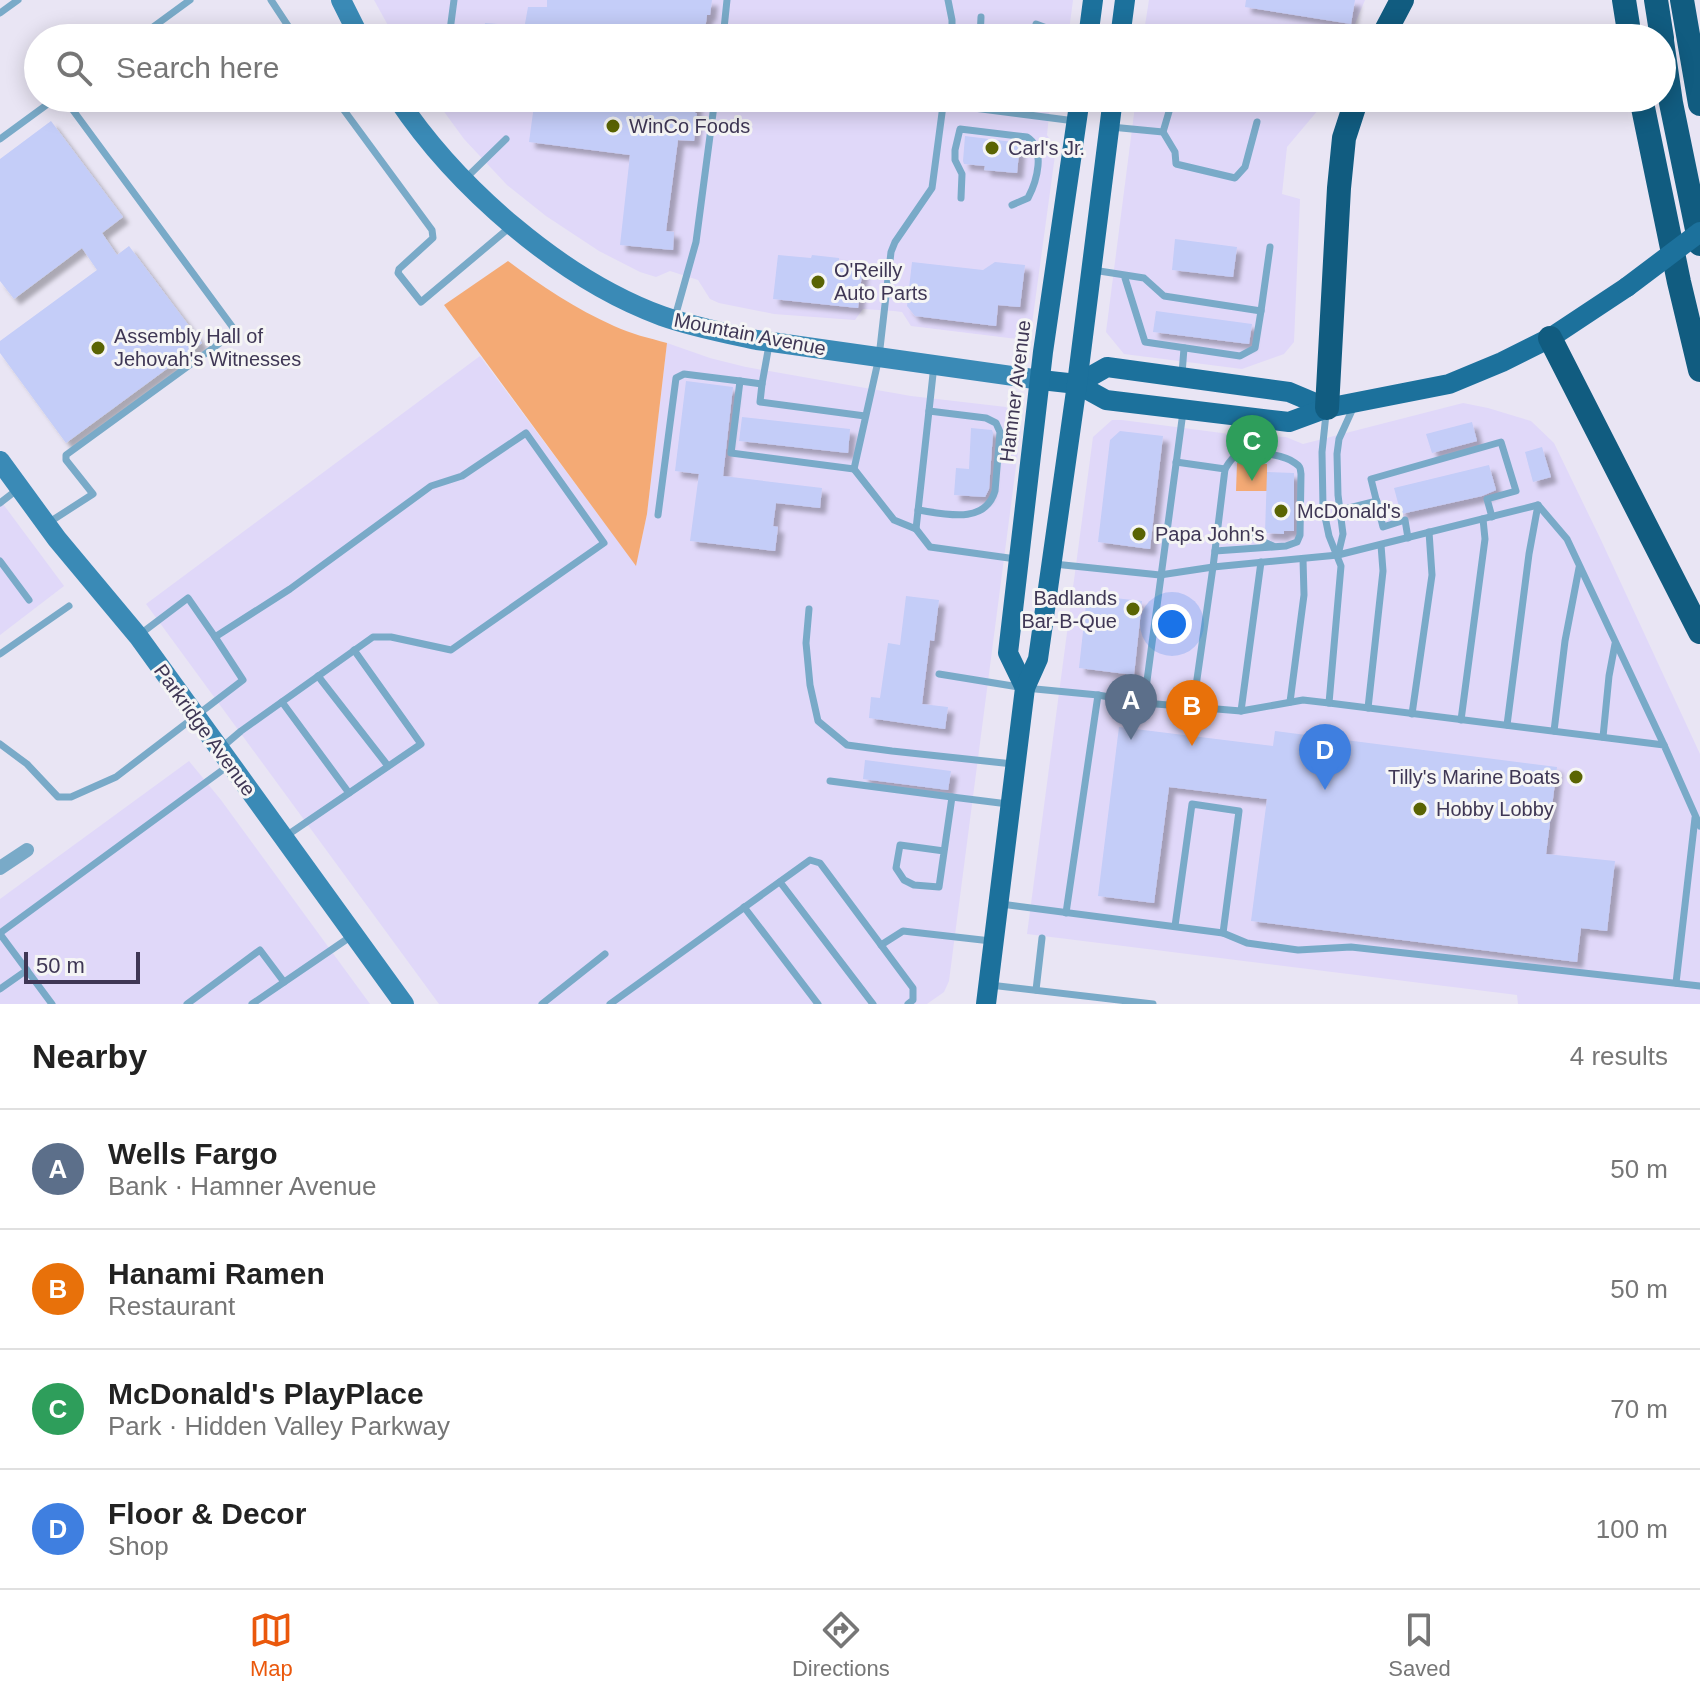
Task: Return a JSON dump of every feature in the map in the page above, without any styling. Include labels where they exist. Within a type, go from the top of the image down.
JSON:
[{"type":"highway","points":[[1389,24],[1402,0]]},
{"type":"highway","points":[[1624,0],[1628,24]]},
{"type":"highway","points":[[1656,0],[1660,24]]},
{"type":"highway","points":[[1682,0],[1699,97]]},
{"type":"highway","points":[[1327,408],[1339,188],[1344,138],[1352,112]]},
{"type":"highway","points":[[1644,112],[1700,370]]},
{"type":"highway","points":[[1673,112],[1700,244]]},
{"type":"highway","points":[[1550,338],[1700,632]]},
{"type":"main road","points":[[341,0],[353,24]]},
{"type":"main road","points":[[1090,24],[1093,0]]},
{"type":"main road","points":[[1122,24],[1125,0]]},
{"type":"main road","name":"Mountain Avenue","points":[[407,112],[439,153],[513,225],[564,265],[610,292],[662,316],[711,330],[770,341],[1041,380]]},
{"type":"main road","name":"Hamner Avenue","points":[[1025,688],[1008,653],[1045,337],[1078,112]]},
{"type":"main road","points":[[987,994],[1025,688],[1038,659],[1111,112]]},
{"type":"main road","points":[[1041,380],[1077,384],[1106,400],[1289,422],[1327,408],[1449,384],[1502,362],[1550,338],[1627,287],[1700,232]]},
{"type":"main road","points":[[1077,384],[1107,367],[1289,392],[1327,408]]},
{"type":"main road","name":"Parkridge Avenue","points":[[0,461],[46,524],[138,636],[404,1004]]},
{"type":"street","points":[[0,868],[27,850]]},
{"type":"lane","points":[[0,13],[18,0]]},
{"type":"lane","points":[[271,0],[287,24]]},
{"type":"lane","points":[[451,24],[454,0]]},
{"type":"lane","points":[[724,24],[727,0]]},
{"type":"lane","points":[[948,0],[952,24]]},
{"type":"lane","points":[[157,24],[188,1]]},
{"type":"lane","points":[[981,17],[981,24]]},
{"type":"lane","points":[[0,139],[37,112]]},
{"type":"lane","points":[[46,524],[93,494],[66,460],[66,455],[231,335],[234,329],[74,112]]},
{"type":"lane","points":[[345,112],[432,230],[433,238],[398,273],[421,302],[513,225]]},
{"type":"lane","points":[[674,320],[696,242],[713,112]]},
{"type":"lane","points":[[854,469],[879,357],[891,252],[934,183],[943,112]]},
{"type":"lane","points":[[1017,112],[1077,121]]},
{"type":"lane","points":[[1169,112],[1163,132],[1175,152],[1176,164],[1235,178],[1245,167],[1257,122]]},
{"type":"lane","points":[[1109,127],[1163,132]]},
{"type":"lane","points":[[961,198],[962,174],[955,160],[960,129],[1032,138],[1038,148],[1035,185],[1028,198],[1012,205]]},
{"type":"lane","points":[[464,179],[506,139]]},
{"type":"lane","points":[[1124,275],[1145,342],[1240,356],[1255,348],[1270,247]]},
{"type":"lane","points":[[1091,269],[1144,278],[1164,296],[1261,311]]},
{"type":"lane","points":[[770,341],[760,402],[865,416]]},
{"type":"lane","points":[[1182,377],[1184,348]]},
{"type":"lane","points":[[916,529],[934,364]]},
{"type":"lane","points":[[658,515],[676,378],[684,374],[762,384]]},
{"type":"lane","points":[[740,381],[731,453],[854,469],[894,520],[916,529],[930,547],[1019,559]]},
{"type":"lane","points":[[1338,555],[1343,534],[1337,454],[1339,439],[1356,403]]},
{"type":"lane","points":[[1327,408],[1322,452],[1323,507],[1329,536],[1341,566],[1329,703]]},
{"type":"lane","points":[[1144,703],[1184,410]]},
{"type":"lane","points":[[918,510],[972,515],[986,507],[995,491],[1000,432],[996,423],[986,418],[929,411]]},
{"type":"lane","points":[[52,1004],[0,933],[225,757],[241,731],[373,637],[391,637],[451,650],[604,543],[526,433],[462,476],[431,486],[290,589],[215,637]]},
{"type":"lane","points":[[1408,538],[1405,520],[1383,527],[1371,479],[1501,442],[1516,491],[1487,499],[1492,517]]},
{"type":"lane","points":[[1193,707],[1225,469],[1238,453],[1248,452],[1294,461],[1300,468],[1299,539],[1292,544],[1275,547],[1215,551]]},
{"type":"lane","points":[[1176,462],[1225,469]]},
{"type":"lane","points":[[0,503],[20,488]]},
{"type":"lane","points":[[1341,510],[1377,501]]},
{"type":"lane","points":[[1052,564],[1160,575],[1338,555],[1538,505]]},
{"type":"lane","points":[[1538,505],[1567,539],[1700,826]]},
{"type":"lane","points":[[1507,725],[1538,505]]},
{"type":"lane","points":[[1461,720],[1485,539],[1483,519]]},
{"type":"lane","points":[[1412,714],[1432,575],[1429,532]]},
{"type":"lane","points":[[1217,536],[1253,537],[1275,547]]},
{"type":"lane","points":[[1368,708],[1383,571],[1381,545]]},
{"type":"lane","points":[[1290,702],[1304,595],[1303,559]]},
{"type":"lane","points":[[0,561],[29,600]]},
{"type":"lane","points":[[1241,711],[1261,562]]},
{"type":"lane","points":[[1554,731],[1565,641],[1579,566]]},
{"type":"lane","points":[[0,744],[27,764],[58,797],[71,797],[116,777],[243,680],[188,598],[138,636]]},
{"type":"lane","points":[[0,654],[69,606]]},
{"type":"lane","points":[[809,609],[806,643],[810,685],[818,721],[847,745],[1015,765]]},
{"type":"lane","points":[[1603,737],[1615,642]]},
{"type":"lane","points":[[283,838],[421,744],[354,650]]},
{"type":"lane","points":[[939,674],[1144,703],[1241,711],[1303,700],[1664,745]]},
{"type":"lane","points":[[318,676],[388,766]]},
{"type":"lane","points":[[1066,913],[1098,695]]},
{"type":"lane","points":[[282,702],[349,793]]},
{"type":"lane","points":[[830,781],[1010,805]]},
{"type":"lane","points":[[944,851],[900,845],[896,868],[904,880],[914,885],[939,887],[952,797]]},
{"type":"lane","points":[[1175,926],[1192,804],[1239,811],[1223,933]]},
{"type":"lane","points":[[1676,983],[1695,816]]},
{"type":"lane","points":[[610,1004],[810,860],[820,863],[913,988],[913,1000],[908,1004]]},
{"type":"lane","points":[[780,882],[873,1004]]},
{"type":"lane","points":[[998,904],[1223,933],[1247,943],[1298,950],[1351,947],[1700,986]]},
{"type":"lane","points":[[744,907],[818,1004]]},
{"type":"lane","points":[[881,945],[903,931],[994,937]]},
{"type":"lane","points":[[252,1004],[355,934]]},
{"type":"lane","points":[[1036,990],[1042,938]]},
{"type":"lane","points":[[187,1004],[260,950],[284,982]]},
{"type":"lane","points":[[542,1004],[605,954]]},
{"type":"lane","points":[[0,989],[27,970]]},
{"type":"lane","points":[[987,994],[1036,990],[1153,1004]]},
{"type":"shaded area","points":[[374,0],[1073,0],[1070,24],[387,24]]},
{"type":"shaded area","points":[[1149,0],[1365,0],[1355,24],[1145,24]]},
{"type":"shaded area","points":[[444,112],[1049,112],[1047,135],[1056,148],[1032,324],[1017,339],[911,326],[902,312],[894,311],[863,309],[855,320],[774,314],[719,303],[710,299],[698,280],[670,271],[656,277],[599,251],[546,216],[507,185],[464,139]]},
{"type":"shaded area","points":[[1134,112],[1316,112],[1287,147],[1282,194],[1300,199],[1294,342],[1284,354],[1242,369],[1124,354],[1106,332]]},
{"type":"shaded area","points":[[508,261],[559,296],[600,319],[667,343],[647,514],[636,566],[444,305]]},
{"type":"shaded area","points":[[667,343],[746,367],[911,396],[1006,407],[1021,428],[949,981],[944,992],[927,1004],[439,1004],[146,604],[480,356],[636,565],[647,514]]},
{"type":"shaded area","points":[[1463,403],[1531,421],[1554,443],[1700,754],[1700,1004],[1518,1004],[1517,995],[1027,934],[1093,437],[1112,420],[1122,420],[1245,436],[1286,437],[1303,444]]},
{"type":"shaded area","points":[[1237,463],[1267,464],[1267,491],[1236,491]]},
{"type":"shaded area","points":[[0,500],[64,586],[0,635]]},
{"type":"shaded area","points":[[189,761],[370,1004],[0,1004],[0,899]]},
{"type":"building","points":[[547,0],[712,0],[706,24],[525,24],[528,7],[547,7]]},
{"type":"building","points":[[1246,0],[1355,0],[1351,24],[1245,7]]},
{"type":"building","points":[[533,112],[697,113],[694,141],[678,140],[666,231],[674,232],[673,250],[620,245],[630,155],[529,142]]},
{"type":"building","name":"Assembly Hall of Jehovah's Witnesses","points":[[51,121],[123,217],[102,233],[117,255],[129,246],[202,343],[66,443],[0,353],[0,341],[97,270],[82,248],[14,299],[0,281],[0,159]]},
{"type":"building","name":"Carl's Jr.","points":[[965,136],[1020,143],[1017,173],[984,170],[985,166],[964,164]]},
{"type":"building","points":[[1175,239],[1237,247],[1233,277],[1172,270]]},
{"type":"building","name":"O'Reilly Auto Parts","points":[[778,255],[839,258],[839,262],[863,265],[858,308],[773,299]]},
{"type":"building","points":[[912,262],[983,270],[995,262],[1025,265],[1020,307],[998,305],[996,326],[915,316],[907,306]]},
{"type":"building","points":[[1156,311],[1252,324],[1249,344],[1153,332]]},
{"type":"building","points":[[686,381],[733,387],[723,476],[822,488],[820,508],[776,503],[773,526],[778,527],[775,551],[690,541],[699,474],[675,471]]},
{"type":"building","points":[[742,417],[850,429],[848,453],[739,441]]},
{"type":"building","points":[[1472,422],[1477,441],[1432,453],[1426,434]]},
{"type":"building","points":[[971,428],[992,430],[993,433],[989,489],[985,497],[954,495],[956,468],[969,469]]},
{"type":"building","points":[[1120,431],[1163,436],[1150,549],[1098,542],[1110,440]]},
{"type":"building","points":[[1542,447],[1551,477],[1533,482],[1525,452]]},
{"type":"building","points":[[1489,465],[1496,490],[1401,514],[1394,488]]},
{"type":"building","name":"McDonald's","points":[[1267,472],[1294,473],[1294,531],[1265,533]]},
{"type":"building","points":[[1087,595],[1142,601],[1134,675],[1079,668]]},
{"type":"building","points":[[906,596],[939,600],[934,641],[930,640],[922,704],[948,707],[945,729],[869,718],[871,697],[880,698],[888,643],[900,645]]},
{"type":"building","points":[[1119,727],[1273,746],[1275,731],[1557,767],[1546,854],[1615,861],[1607,931],[1581,928],[1577,962],[1251,921],[1267,799],[1169,787],[1154,903],[1098,896]]},
{"type":"building","points":[[865,760],[951,771],[948,790],[863,779]]},
{"type":"place","name":"WinCo Foods","points":[[613,126]]},
{"type":"place","name":"Carl's Jr.","points":[[992,148]]},
{"type":"place","name":"O'Reilly Auto Parts","points":[[818,282]]},
{"type":"place","name":"Assembly Hall of Jehovah's Witnesses","points":[[98,348]]},
{"type":"place","name":"McDonald's PlayPlace","points":[[1252,481]]},
{"type":"place","name":"McDonald's","points":[[1281,511]]},
{"type":"place","name":"Papa John's","points":[[1139,534]]},
{"type":"place","name":"Badlands Bar-B-Que","points":[[1133,609]]},
{"type":"place","name":"Wells Fargo","points":[[1131,740]]},
{"type":"place","name":"Hanami Ramen","points":[[1192,746]]},
{"type":"place","name":"Tilly's Marine Boats","points":[[1576,777]]},
{"type":"place","name":"Floor & Decor","points":[[1325,790]]},
{"type":"place","name":"Hobby Lobby","points":[[1420,809]]}]
